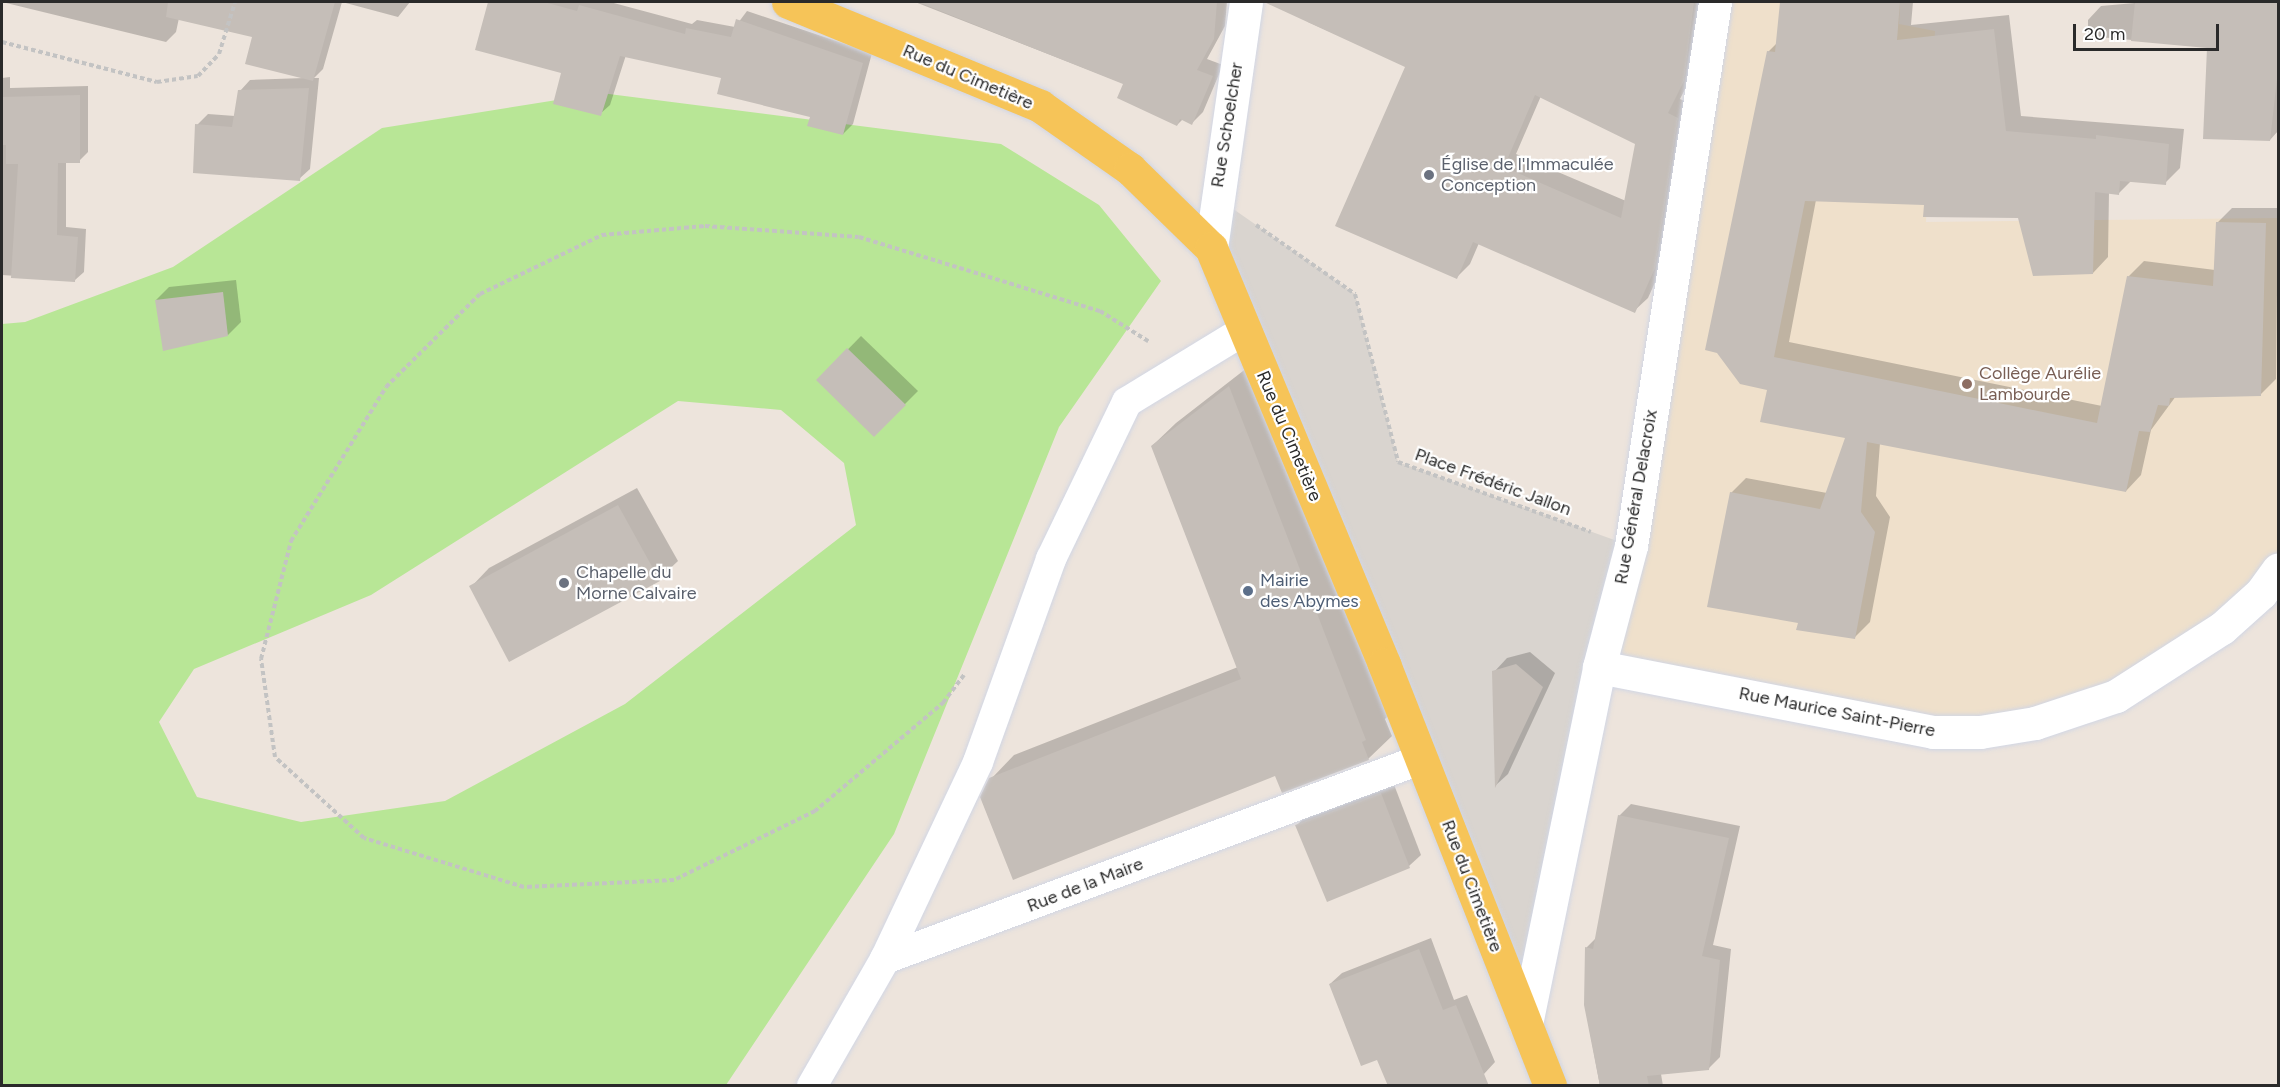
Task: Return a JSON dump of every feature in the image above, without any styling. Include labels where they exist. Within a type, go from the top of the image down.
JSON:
[{"type":"main road","name":"Rue du Cimetière","points":[[788,2],[1040,106],[1130,169],[1211,248],[1422,759],[1550,1086]]},
{"type":"street","name":"Rue Schoelcher","points":[[1211,248],[1216,197],[1246,2]]},
{"type":"street","name":"Rue Général Delacroix","points":[[1526,1024],[1599,667],[1631,546],[1715,2]]},
{"type":"street","name":"Rue Maurice Saint-Pierre","points":[[1599,667],[1933,732],[1980,732],[2035,723],[2116,696],[2222,628],[2261,593],[2278,570]]},
{"type":"lane","points":[[812,1086],[885,960],[978,762],[1051,559],[1127,402],[1245,330]]},
{"type":"lane","name":"Rue de la Maire","points":[[885,960],[1422,759]]},
{"type":"path","points":[[2,42],[157,82],[198,76],[219,54],[235,2]]},
{"type":"path","name":"Place Frédéric Jallon","points":[[1216,197],[1356,294],[1398,462],[1631,546]]},
{"type":"path","points":[[965,673],[944,702],[805,816],[674,879],[524,887],[364,838],[275,756],[261,659],[291,541],[386,387],[480,294],[602,235],[705,226],[859,237],[1100,311],[1187,366]]},
{"type":"shaded area","name":"Collège Aurélie Lambourde","points":[[1715,2],[1900,2],[1899,24],[1935,31],[1926,222],[2278,218],[2278,570],[2171,663],[1980,732],[1599,667]]},
{"type":"shaded area","points":[[1216,197],[1355,294],[1398,462],[1631,546],[1526,1024],[1211,248]]},
{"type":"green space","points":[[601,93],[1001,144],[1099,205],[1161,281],[1059,427],[894,834],[726,1085],[2,1086],[2,324],[25,322],[173,267],[382,128]],"holes":[[[678,401],[781,410],[844,463],[856,525],[625,704],[445,801],[301,822],[197,797],[159,722],[194,669],[371,595]]]},
{"type":"building","points":[[168,2],[335,2],[313,81],[245,64],[252,37],[166,17]]},
{"type":"building","points":[[488,2],[544,2],[577,11],[579,5],[685,34],[686,28],[731,37],[736,19],[863,63],[843,135],[807,126],[810,117],[717,94],[721,78],[620,56],[601,116],[553,104],[561,73],[475,50]]},
{"type":"building","points":[[918,2],[1217,2],[1214,39],[1197,70],[1213,76],[1192,125],[1180,119],[1177,126],[1117,98],[1123,84]]},
{"type":"building","points":[[1264,2],[1694,2],[1684,81],[1668,113],[1678,118],[1655,268],[1635,313],[1473,242],[1457,279],[1335,226],[1405,67]],"holes":[[[1535,95],[1635,144],[1621,218],[1504,167]]]},
{"type":"building","points":[[1780,2],[1900,2],[1897,40],[1994,29],[2006,131],[2096,139],[2096,135],[2169,144],[2166,185],[2120,181],[2119,195],[2095,192],[2093,274],[2033,276],[2018,218],[1923,217],[1924,205],[1805,201],[1774,357],[2097,423],[2127,276],[2213,286],[2216,222],[2266,223],[2261,396],[2170,398],[2169,406],[2158,405],[2150,432],[2139,431],[2126,492],[1867,442],[1861,512],[1875,532],[1855,639],[1796,630],[1798,623],[1707,607],[1730,492],[1820,509],[1845,438],[1760,422],[1767,390],[1740,384],[1717,353],[1705,350],[1767,51],[1775,52]]},
{"type":"building","points":[[2135,2],[2277,2],[2278,70],[2270,141],[2203,139],[2207,48],[2131,41]]},
{"type":"building","points":[[309,88],[300,181],[193,173],[195,124],[232,127],[238,90]]},
{"type":"building","points":[[80,95],[80,163],[58,163],[57,235],[78,237],[75,282],[11,278],[18,164],[6,164],[6,145],[2,145],[2,97]]},
{"type":"building","points":[[223,292],[228,336],[163,351],[155,300]]},
{"type":"building","points":[[847,348],[906,405],[874,437],[816,380]]},
{"type":"building","points":[[1229,386],[1366,740],[1362,742],[1369,760],[1282,793],[1275,776],[1013,880],[980,797],[989,778],[1241,679],[1151,446]]},
{"type":"building","name":"Chapelle du Morne Calvaire","points":[[618,505],[660,581],[509,662],[469,586]]},
{"type":"building","points":[[1516,664],[1543,687],[1495,788],[1492,671]]},
{"type":"building","points":[[1381,793],[1410,868],[1327,902],[1295,825]]},
{"type":"building","points":[[1618,815],[1729,838],[1702,956],[1720,960],[1709,1070],[1647,1076],[1649,1086],[1600,1086],[1584,1005],[1585,947],[1593,949]]},
{"type":"building","points":[[1419,949],[1443,1010],[1456,1005],[1489,1086],[1388,1086],[1377,1060],[1361,1066],[1329,984]]},
{"type":"place","name":"Église de l'Immaculée Conception","points":[[1429,175]]},
{"type":"place","name":"Collège Aurélie Lambourde","points":[[1967,384]]},
{"type":"place","name":"Chapelle du Morne Calvaire","points":[[564,583]]},
{"type":"place","name":"Mairie des Abymes","points":[[1248,591]]}]
